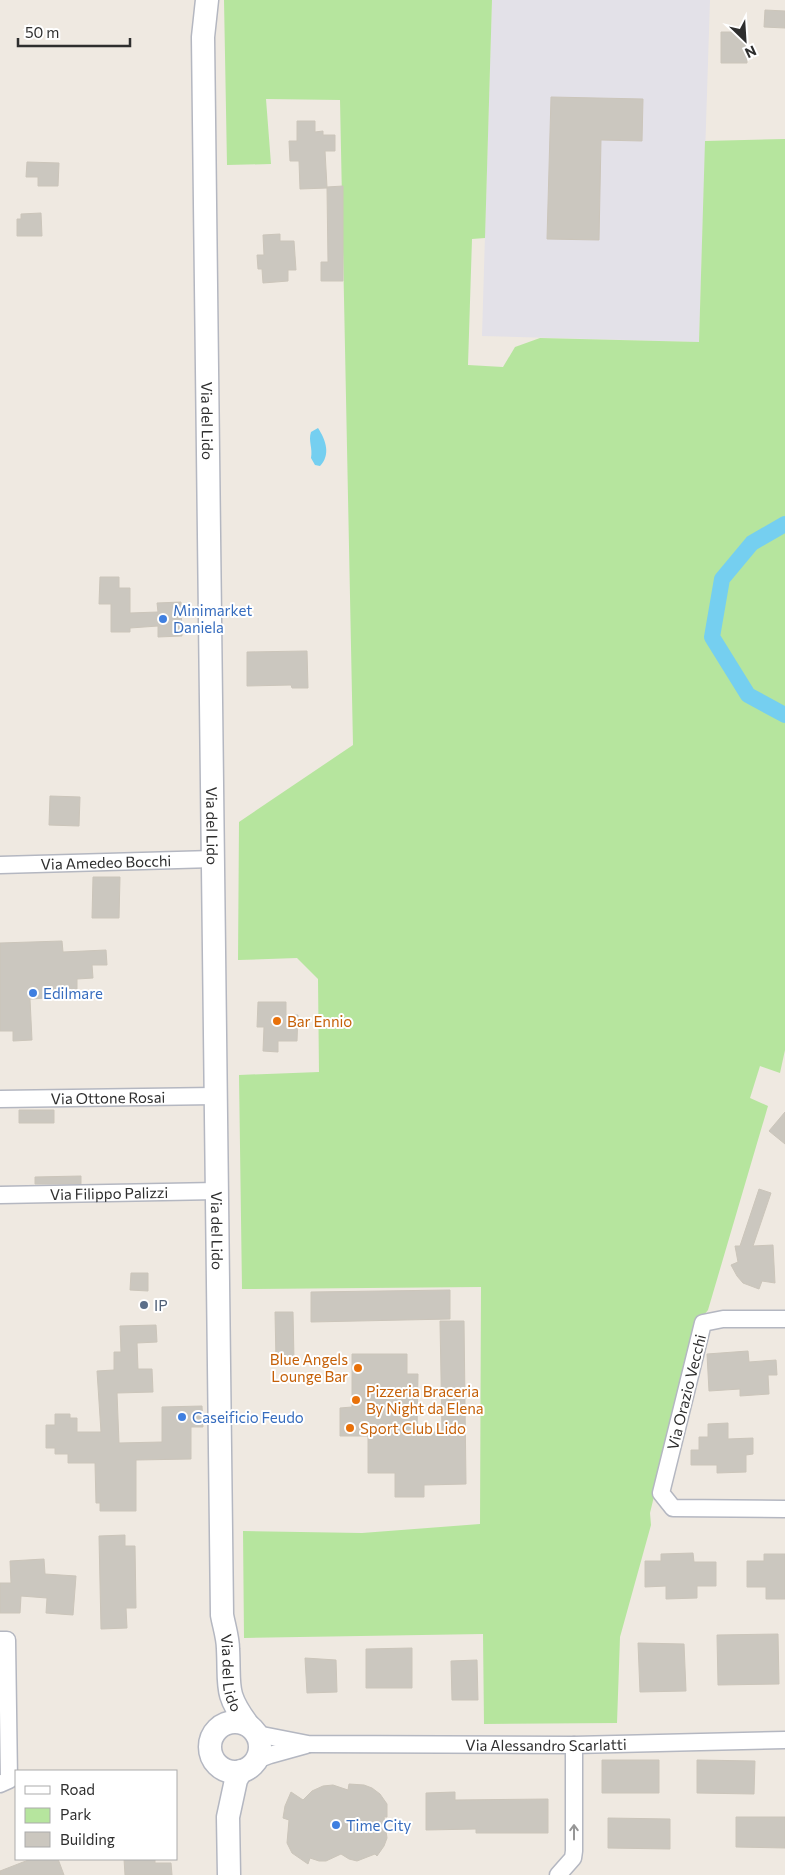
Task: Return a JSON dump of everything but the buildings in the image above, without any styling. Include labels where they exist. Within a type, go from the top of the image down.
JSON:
[{"type":"main road","name":"Via del Lido","points":[[195,0],[203,37]]},
{"type":"main road","name":"Via del Lido","points":[[207,0],[203,37],[222,1615],[228,1647],[229,1690],[236,1708],[253,1730]]},
{"type":"main road","name":"Via del Lido","points":[[216,1731],[220,1708],[215,1684],[214,1663],[222,1615]]},
{"type":"main road","points":[[228,1817],[224,1806],[219,1766],[210,1749],[216,1731],[223,1725],[231,1722],[240,1722],[253,1730],[261,1747],[249,1766],[236,1780],[228,1817],[228,1875]]},
{"type":"main road","points":[[219,1766],[233,1772],[249,1766]]},
{"type":"street","name":"Via Amedeo Bocchi","points":[[0,865],[213,859]]},
{"type":"street","name":"Via Ottone Rosai","points":[[0,1100],[215,1096]]},
{"type":"street","name":"Via Filippo Palizzi","points":[[0,1194],[216,1190]]},
{"type":"street","name":"Via Orazio Vecchi","points":[[785,1319],[723,1319],[703,1323],[661,1492],[672,1508],[785,1509]]},
{"type":"street","points":[[0,1640],[7,1640],[9,1780],[0,1784]]},
{"type":"street","name":"Via Alessandro Scarlatti","points":[[253,1730],[308,1744],[574,1745],[785,1740]]},
{"type":"street","name":"Via Alessandro Scarlatti","points":[[249,1766],[270,1754],[308,1744]]},
{"type":"street","points":[[558,1875],[573,1858],[574,1851],[574,1745]]},
{"type":"shaded area","points":[[492,0],[710,0],[699,342],[482,336]]},
{"type":"green space","points":[[224,0],[492,0],[485,238],[472,239],[468,365],[503,367],[515,347],[540,338],[699,342],[705,141],[785,139],[785,1050],[780,1073],[760,1066],[750,1098],[768,1106],[708,1310],[695,1326],[650,1513],[651,1525],[620,1637],[617,1723],[484,1724],[483,1634],[244,1638],[243,1531],[362,1533],[480,1524],[481,1287],[242,1289],[239,1075],[319,1072],[318,979],[297,958],[238,960],[239,822],[353,745],[340,100],[266,99],[271,164],[227,165]]},
{"type":"water","points":[[318,428],[326,447],[325,457],[320,466],[315,465],[311,458],[310,442],[311,432]]},
{"type":"waterway","points":[[785,524],[752,543],[722,579],[712,637],[748,695],[785,715]]},
{"type":"place","name":"Minimarket Daniela","points":[[163,619]]},
{"type":"place","name":"Edilmare","points":[[33,993]]},
{"type":"place","name":"Bar Ennio","points":[[277,1021]]},
{"type":"place","name":"IP","points":[[144,1305]]},
{"type":"place","name":"Blue Angels Lounge Bar","points":[[358,1368]]},
{"type":"place","name":"Pizzeria Braceria By Night da Elena","points":[[356,1400]]},
{"type":"place","name":"Caseificio Feudo","points":[[182,1417]]},
{"type":"place","name":"Sport Club Lido","points":[[350,1428]]},
{"type":"place","name":"Time City","points":[[336,1825]]}]
